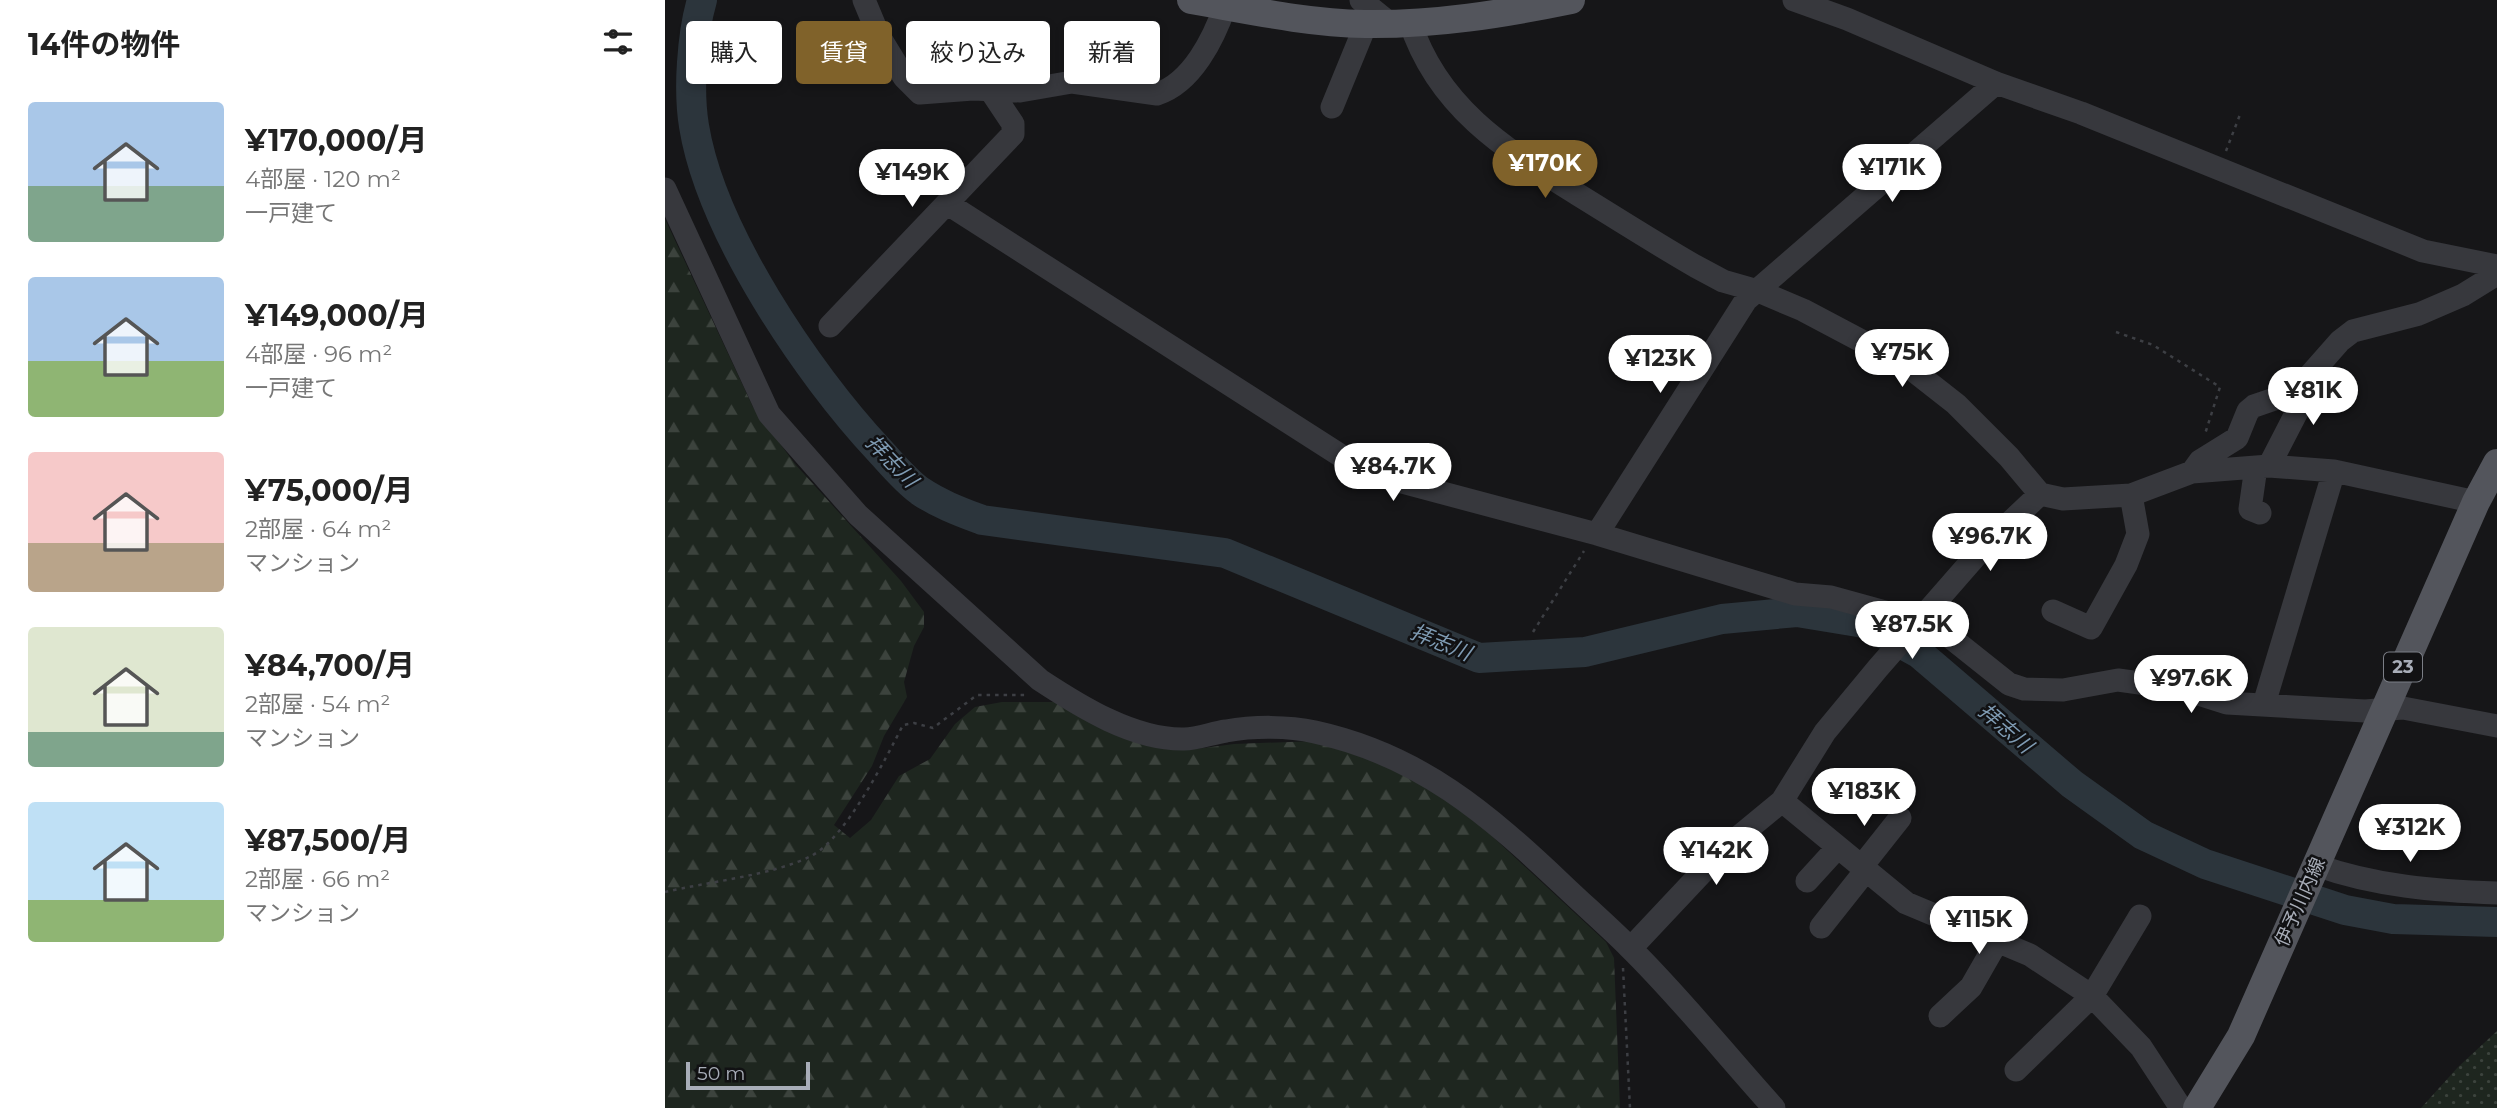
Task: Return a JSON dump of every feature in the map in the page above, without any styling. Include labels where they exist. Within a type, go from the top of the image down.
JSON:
[{"type":"main road","points":[[1191,0],[1225,6],[1381,17],[1483,16],[1571,0]]},
{"type":"main road","name":"伊予川内線","points":[[2197,1108],[2241,1036],[2385,709],[2486,495],[2497,463]]},
{"type":"street","points":[[864,0],[879,36],[911,87],[920,93],[933,94],[973,89],[1020,91],[1072,82],[1157,94],[1170,90],[1210,41],[1225,6]]},
{"type":"street","points":[[1794,0],[1847,19],[1996,83],[2081,113],[2423,251],[2497,265]]},
{"type":"street","points":[[1332,107],[1381,17],[1417,44],[1437,76],[1475,122],[1506,150],[1695,266],[1723,281],[1758,291],[1842,329],[1905,364],[1956,404],[2009,457],[2040,494],[2063,499],[2131,495],[2196,466],[2237,438],[2248,411],[2254,406],[2295,392],[2340,341],[2353,331],[2419,314],[2463,295],[2497,274]]},
{"type":"street","points":[[1597,534],[1746,300],[1996,83]]},
{"type":"street","points":[[830,326],[1013,134],[1013,124],[991,91]]},
{"type":"street","points":[[665,188],[769,414],[858,515],[1039,680],[1136,732],[1162,738],[1187,739],[1259,728],[1313,731],[1359,744],[1419,769],[1469,801],[1504,829],[1631,948],[1774,1108]]},
{"type":"street","points":[[948,204],[1368,473],[1597,534],[1795,594],[1831,597],[1916,624],[1950,637],[2009,684],[2024,689],[2063,690],[2118,680],[2183,690],[2227,704],[2403,708],[2497,726]]},
{"type":"street","points":[[2260,513],[2250,509],[2263,467],[2302,402],[2295,392]]},
{"type":"street","points":[[2196,466],[2334,471],[2486,495]]},
{"type":"street","points":[[2264,704],[2334,471]]},
{"type":"street","points":[[1631,948],[1725,848],[1782,801],[1817,743],[1878,668],[1982,549],[2040,494]]},
{"type":"street","points":[[2053,611],[2091,628],[2126,565],[2139,534],[2131,495]]},
{"type":"street","points":[[1782,801],[1906,903],[1921,912],[1998,940],[2063,974],[2092,996],[2141,1047],[2181,1108]]},
{"type":"street","points":[[1821,927],[1900,818]]},
{"type":"street","points":[[1807,881],[1838,847]]},
{"type":"street","points":[[2314,869],[2446,892],[2497,893]]},
{"type":"street","points":[[2016,1070],[2092,996],[2140,916]]},
{"type":"street","points":[[1940,1016],[1971,987],[1998,940]]},
{"type":"path","points":[[2219,170],[2241,112]]},
{"type":"path","points":[[2116,332],[2154,345],[2220,387],[2196,466]]},
{"type":"path","points":[[1533,632],[1597,534]]},
{"type":"path","points":[[665,892],[813,856],[839,833],[903,725],[914,723],[933,728],[977,695],[1026,695]]},
{"type":"path","points":[[1630,1108],[1623,970],[1631,948]]},
{"type":"green space","points":[[665,219],[753,407],[795,464],[901,581],[924,612],[924,627],[914,646],[904,682],[907,697],[884,736],[872,766],[834,825],[850,838],[871,820],[899,776],[930,759],[955,724],[975,707],[1002,702],[1065,702],[1149,742],[1196,749],[1234,744],[1316,741],[1357,753],[1413,778],[1465,811],[1606,942],[1614,958],[1620,1108],[665,1108]]},
{"type":"green space","points":[[2497,1031],[2497,1108],[2421,1108],[2458,1067]]},
{"type":"waterway","name":"拝志川","points":[[702,0],[692,62],[692,112],[704,167],[720,210],[766,298],[822,382],[898,471],[914,487],[935,500],[982,520],[1225,553],[1479,658],[1585,652],[1722,619],[1797,612],[1864,623],[1920,654],[2072,784],[2143,835],[2205,864],[2345,910],[2393,919],[2497,922]]}]
